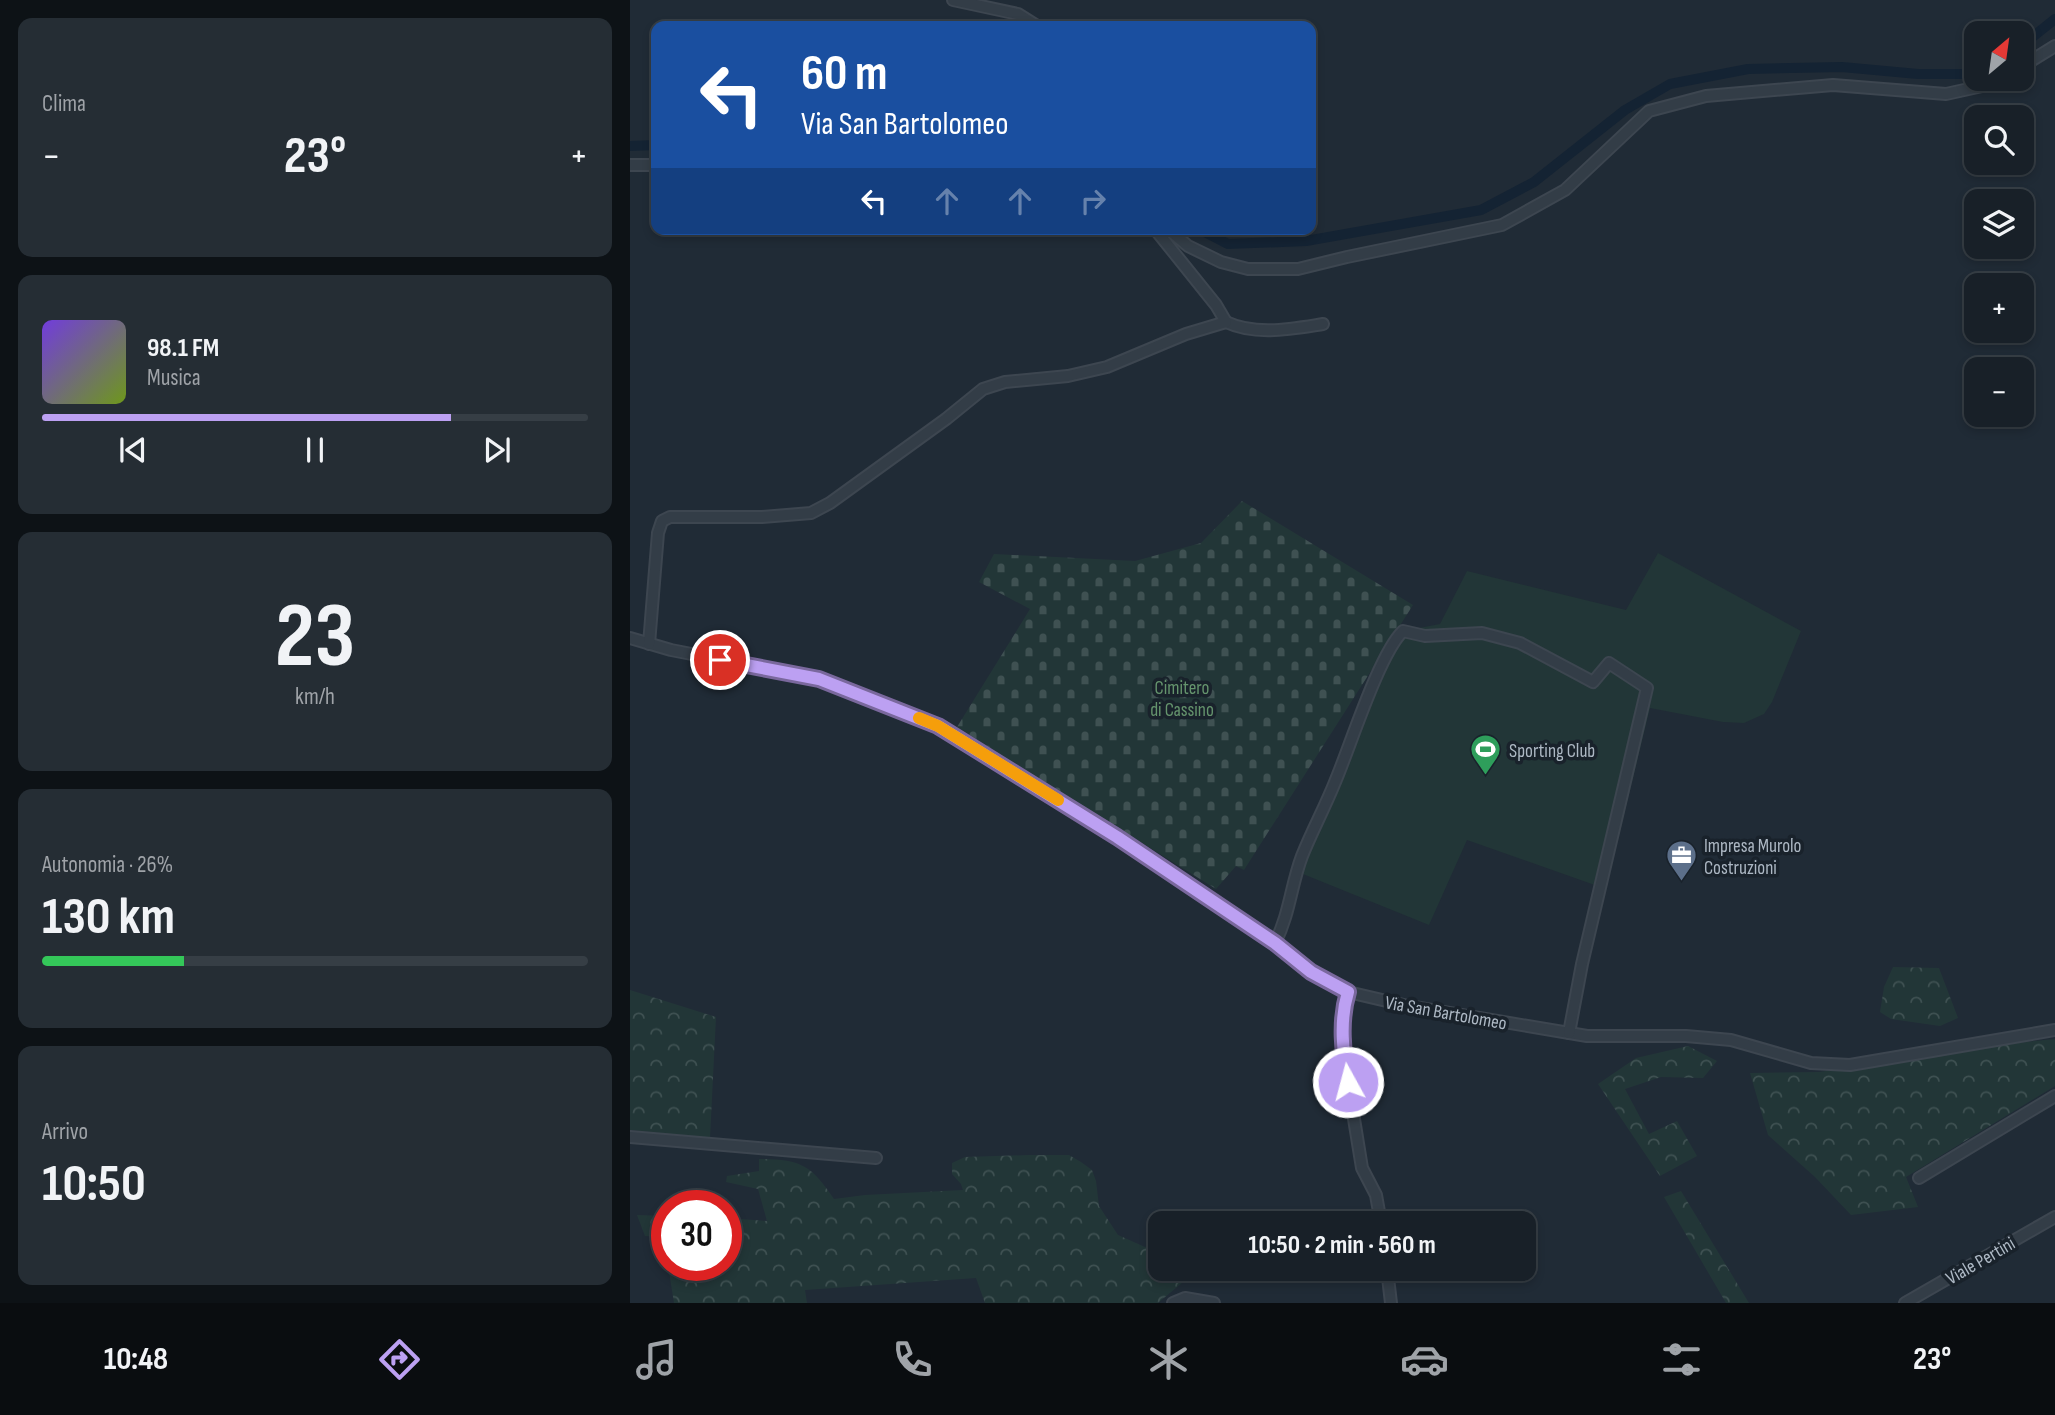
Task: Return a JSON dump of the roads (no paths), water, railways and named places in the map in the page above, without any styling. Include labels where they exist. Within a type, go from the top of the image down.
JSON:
[{"type":"street","points":[[953,0],[989,4],[1030,21]]},
{"type":"street","points":[[2034,59],[2055,46]]},
{"type":"street","points":[[1175,235],[1188,246],[1221,262],[1248,269],[1298,270],[1347,257],[1502,225],[1565,190],[1649,111],[1706,96],[1833,85],[1946,94],[1964,90]]},
{"type":"street","points":[[630,165],[651,165]]},
{"type":"street","points":[[1160,235],[1216,305],[1226,322],[1237,327],[1274,331],[1323,324]]},
{"type":"street","points":[[649,644],[658,533],[663,521],[670,517],[762,517],[811,513],[839,497],[983,389],[1005,382],[1069,376],[1107,367],[1186,334],[1226,322]]},
{"type":"street","points":[[1275,943],[1286,922],[1302,857],[1323,813],[1377,677],[1395,639],[1403,631],[1425,636],[1482,633],[1520,643],[1593,682],[1609,663],[1647,688],[1582,964],[1569,1033]]},
{"type":"street","name":"Via San Bartolomeo","points":[[630,638],[819,679],[938,726],[1117,837],[1275,943],[1311,972],[1348,992],[1378,1000],[1569,1033],[1686,1035],[1731,1040],[1811,1063],[1850,1065],[2055,1030]]},
{"type":"street","points":[[1348,992],[1342,1021],[1343,1052],[1362,1168],[1376,1195],[1379,1211]]},
{"type":"street","points":[[1919,1178],[2055,1096]]},
{"type":"street","points":[[630,1137],[876,1158]]},
{"type":"street","name":"Viale Pertini","points":[[1905,1303],[2055,1217]]},
{"type":"street","points":[[1388,1281],[1391,1303]]},
{"type":"street","points":[[1173,1303],[1191,1298],[1214,1303]]},
{"type":"waterway","points":[[2034,36],[2055,19]]},
{"type":"waterway","points":[[1211,235],[1228,244],[1306,241],[1481,210],[1534,182],[1625,110],[1670,84],[1748,69],[1842,67],[1918,74],[1964,74]]},
{"type":"waterway","points":[[630,146],[651,145]]},
{"type":"place","name":"Sporting Club","points":[[1486,777]]},
{"type":"place","name":"Impresa Murolo Costruzioni","points":[[1681,883]]},
{"type":"park label","name":"Cimitero di Cassino","points":[[1182,698]]}]
